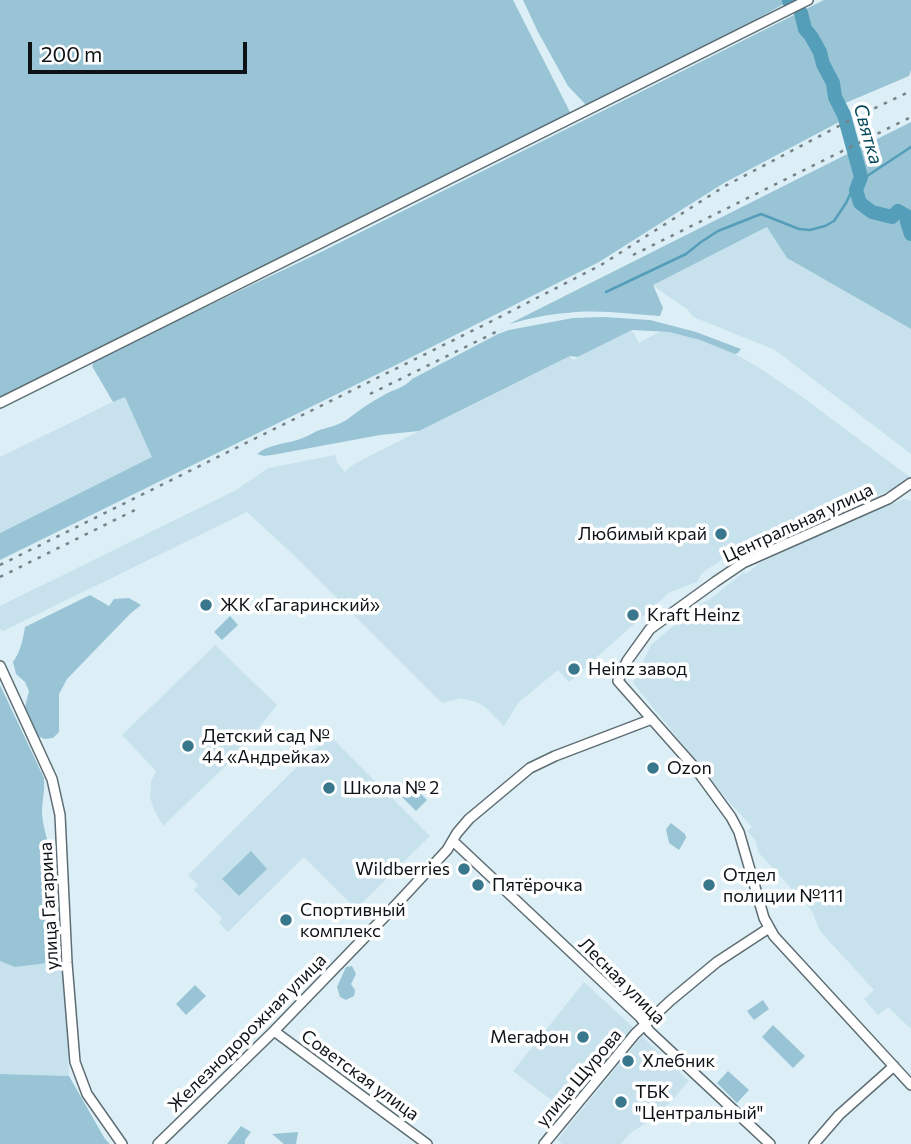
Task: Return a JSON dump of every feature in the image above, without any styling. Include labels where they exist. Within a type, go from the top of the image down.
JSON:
[{"type":"street","points":[[0,404],[808,0]]},
{"type":"street","name":"Центральная улица","points":[[911,483],[888,499],[743,563],[650,629],[627,661],[618,681],[696,769],[736,824],[769,928],[793,958],[911,1085]]},
{"type":"street","name":"улица Гагарина","points":[[0,666],[52,779],[60,815],[75,1062],[87,1094],[122,1144]]},
{"type":"street","name":"Железнодорожная улица","points":[[158,1144],[274,1031],[393,908],[473,816],[530,768],[652,719]]},
{"type":"street","name":"Лесная улица","points":[[453,841],[770,1144]]},
{"type":"street","name":"улица Щурова","points":[[544,1144],[635,1034],[706,970],[769,928]]},
{"type":"street","name":"Советская улица","points":[[274,1031],[427,1144]]},
{"type":"street","points":[[814,1144],[839,1115],[894,1066]]},
{"type":"shaded area","points":[[0,0],[513,0],[571,114],[0,397]]},
{"type":"shaded area","points":[[523,0],[791,0],[649,79],[587,106],[568,86]]},
{"type":"shaded area","points":[[824,0],[911,0],[909,76],[836,107],[841,121],[724,183],[599,262],[0,560],[0,533],[152,457],[125,397],[113,402],[92,366],[94,362],[319,253]]},
{"type":"shaded area","points":[[911,122],[911,329],[787,258],[767,227],[653,285],[663,308],[660,316],[579,312],[509,324]]},
{"type":"shaded area","points":[[768,227],[787,258],[911,329],[911,454],[775,350],[693,317],[688,310],[652,285]]},
{"type":"shaded area","points":[[573,318],[650,320],[696,332],[741,349],[735,354],[700,340],[669,332],[632,330],[578,357],[570,356],[419,431],[380,435],[272,455],[257,454],[340,423],[412,379],[498,334]]},
{"type":"shaded area","points":[[632,330],[639,343],[659,332],[669,332],[700,340],[735,354],[805,399],[911,478],[907,483],[760,546],[750,541],[702,573],[697,582],[670,592],[569,682],[558,670],[519,702],[504,726],[484,706],[476,702],[461,698],[442,703],[298,559],[247,512],[3,631],[0,628],[0,606],[236,490],[268,468],[335,455],[345,472],[375,453],[570,356],[573,360]]},
{"type":"shaded area","points":[[125,396],[153,457],[0,533],[0,457]]},
{"type":"shaded area","points":[[904,499],[911,501],[911,1029],[888,1007],[878,1015],[864,999],[874,990],[820,931],[812,911],[758,852],[756,841],[747,831],[752,827],[633,683],[651,645],[694,608],[744,572],[746,574],[760,563]]},
{"type":"shaded area","points":[[90,595],[109,606],[114,599],[129,598],[141,605],[67,679],[59,694],[59,732],[53,738],[45,739],[37,736],[29,721],[25,707],[29,691],[25,682],[16,674],[13,662],[21,646],[25,627]]},
{"type":"shaded area","points":[[230,616],[238,625],[222,640],[214,632]]},
{"type":"shaded area","name":"Детский сад № 44 «Андрейка»","points":[[215,645],[277,705],[236,756],[163,826],[150,797],[151,782],[156,771],[122,735]]},
{"type":"shaded area","points":[[0,685],[44,778],[43,820],[54,865],[44,892],[56,926],[52,939],[55,951],[65,961],[15,967],[0,961]]},
{"type":"shaded area","name":"Школа № 2","points":[[329,735],[430,836],[356,909],[304,857],[228,932],[219,923],[222,918],[194,890],[198,885],[188,875]]},
{"type":"shaded area","points":[[409,782],[427,800],[416,811],[398,793]]},
{"type":"shaded area","points":[[671,823],[685,834],[686,838],[679,850],[669,843],[666,829]]},
{"type":"shaded area","points":[[251,851],[267,869],[239,896],[222,879]]},
{"type":"shaded area","points":[[0,961],[15,967],[65,961],[69,1076],[0,1074]]},
{"type":"shaded area","points":[[352,966],[356,974],[351,984],[355,990],[354,996],[346,1000],[340,997],[337,987],[346,967]]},
{"type":"shaded area","points":[[584,982],[634,1028],[566,1111],[513,1071]]},
{"type":"shaded area","points":[[195,985],[206,996],[186,1015],[176,1004]]},
{"type":"shaded area","points":[[763,1000],[769,1009],[754,1020],[747,1011]]},
{"type":"shaded area","points":[[773,1025],[805,1056],[793,1068],[762,1037]]},
{"type":"shaded area","points":[[642,1036],[689,1081],[658,1116],[630,1133],[621,1144],[562,1144],[557,1140]]},
{"type":"shaded area","points":[[728,1071],[749,1090],[737,1103],[717,1083]]},
{"type":"shaded area","points":[[0,1074],[69,1076],[110,1144],[0,1144]]},
{"type":"shaded area","points":[[241,1126],[251,1132],[245,1144],[227,1144]]},
{"type":"shaded area","points":[[298,1132],[296,1144],[284,1144],[272,1134]]},
{"type":"waterway","name":"Святка","points":[[801,13],[805,29],[820,52],[844,115],[861,177],[856,190],[860,203],[872,212],[892,217],[898,211],[907,216],[911,234]]},
{"type":"waterway","points":[[606,292],[686,254],[718,231],[761,214],[799,229],[810,230],[825,226],[834,221],[855,184],[911,147]]},
{"type":"railway","points":[[0,565],[601,265],[725,186],[911,91]]},
{"type":"railway","points":[[633,255],[911,117]]},
{"type":"railway","points":[[370,394],[502,329]]},
{"type":"railway","points":[[0,577],[141,507]]},
{"type":"place","name":"Любимый край","points":[[721,534]]},
{"type":"place","name":"ЖК «Гагаринский»","points":[[206,605]]},
{"type":"place","name":"Kraft Heinz","points":[[633,615]]},
{"type":"place","name":"Heinz завод","points":[[574,669]]},
{"type":"place","name":"Детский сад № 44 «Андрейка»","points":[[188,746]]},
{"type":"place","name":"Ozon","points":[[653,768]]},
{"type":"place","name":"Школа № 2","points":[[329,788]]},
{"type":"place","name":"Wildberries","points":[[464,869]]},
{"type":"place","name":"Пятёрочка","points":[[478,885]]},
{"type":"place","name":"Отдел полиции №111","points":[[709,885]]},
{"type":"place","name":"Спортивный комплекс","points":[[286,920]]},
{"type":"place","name":"Мегафон","points":[[583,1037]]},
{"type":"place","name":"Хлебник","points":[[628,1061]]},
{"type":"place","name":"ТБК \"Центральный\"","points":[[621,1102]]}]
